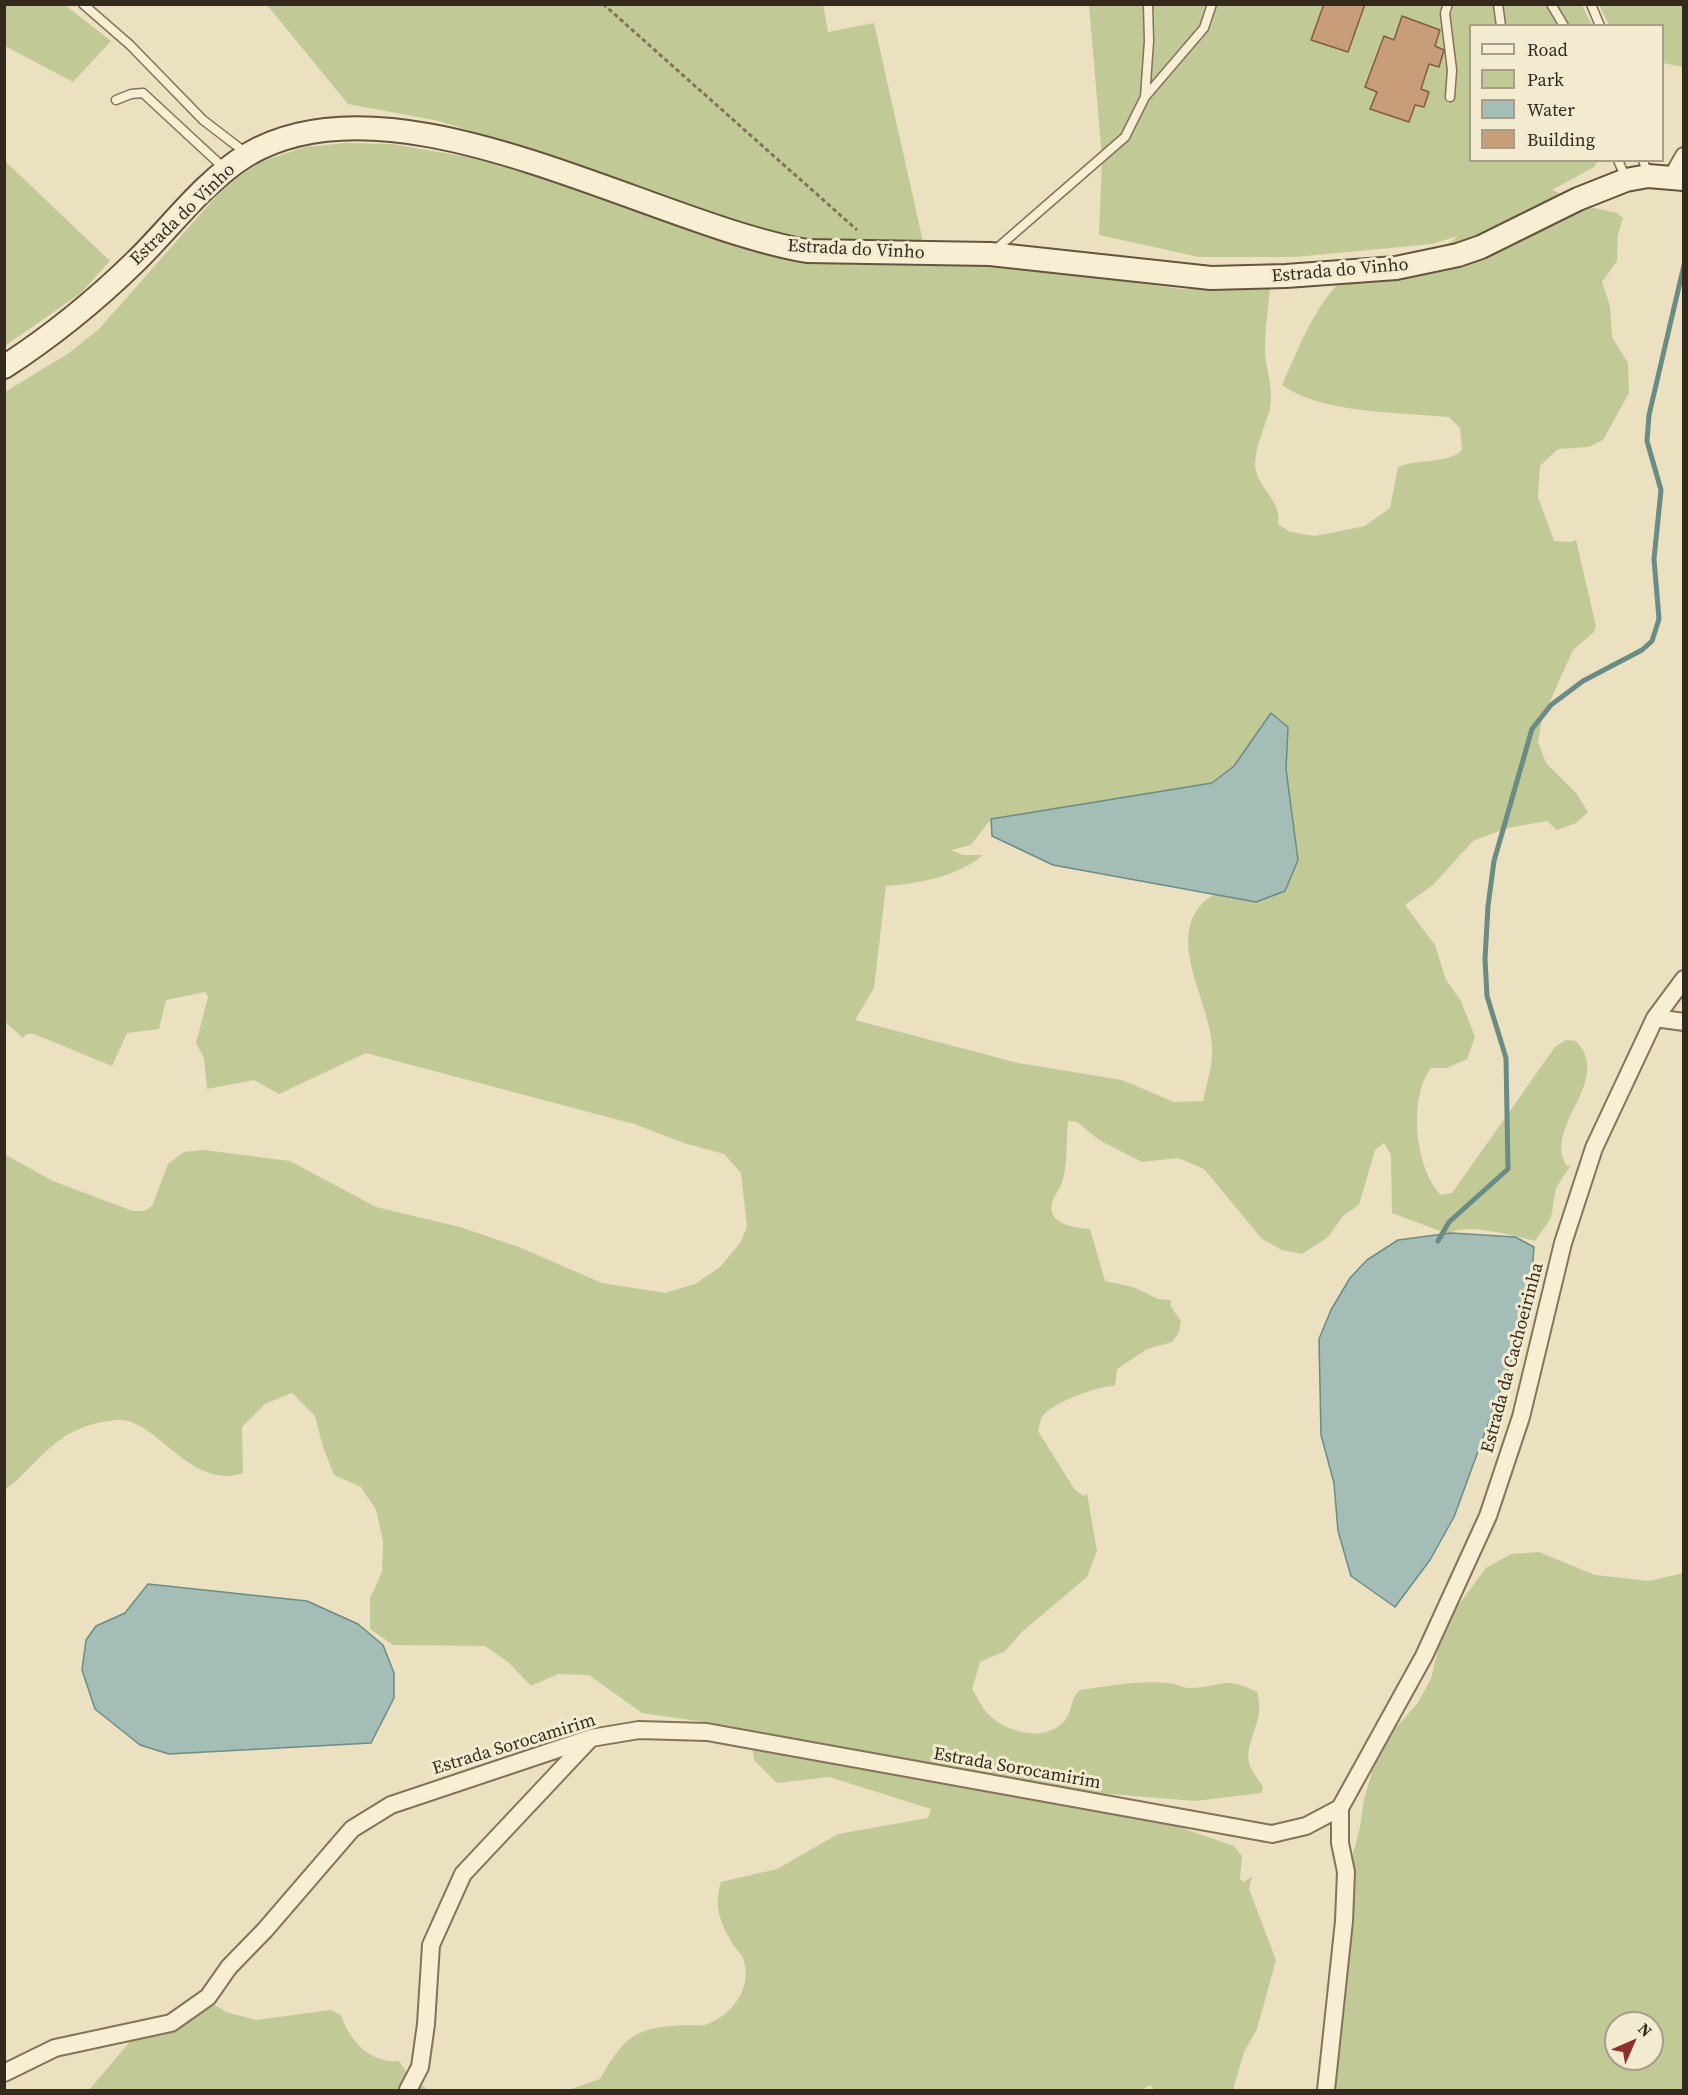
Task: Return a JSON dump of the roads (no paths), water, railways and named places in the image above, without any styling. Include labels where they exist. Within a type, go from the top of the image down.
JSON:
[{"type":"main road","name":"Estrada do Vinho","points":[[4,368],[71,320],[105,290],[226,170],[248,155],[295,135],[317,129],[345,128],[434,136],[497,150],[700,222],[777,246],[807,251],[883,254],[990,254],[1211,278],[1286,276],[1396,267],[1458,255],[1481,247],[1634,169],[1678,178]]},
{"type":"street","points":[[1678,178],[1683,156]]},
{"type":"street","name":"Estrada da Cachoeirinha","points":[[1340,1808],[1424,1656],[1488,1516],[1521,1417],[1563,1243],[1594,1148],[1655,1018],[1683,979]]},
{"type":"street","points":[[1655,1018],[1683,1022]]},
{"type":"street","name":"Estrada Sorocamirim","points":[[4,2073],[55,2048],[171,2024],[208,1997],[229,1967],[265,1930],[352,1829],[391,1804],[591,1738],[639,1730],[707,1732],[1272,1834],[1306,1826],[1340,1808]]},
{"type":"street","points":[[408,2091],[420,2067],[426,2024],[431,1945],[463,1874],[591,1738]]},
{"type":"street","points":[[1326,2091],[1344,1921],[1346,1872],[1340,1843],[1340,1808]]},
{"type":"lane","points":[[83,4],[130,45],[203,120],[248,155]]},
{"type":"lane","points":[[1145,97],[1149,41],[1148,4]]},
{"type":"lane","points":[[990,254],[1125,138],[1145,97],[1204,28],[1212,4]]},
{"type":"lane","points":[[1448,4],[1444,13],[1452,70],[1450,97]]},
{"type":"lane","points":[[1498,4],[1501,24]]},
{"type":"lane","points":[[1551,4],[1563,24]]},
{"type":"lane","points":[[1591,4],[1599,24]]},
{"type":"lane","points":[[116,100],[131,94],[143,93],[226,170]]},
{"type":"water","points":[[1271,713],[1288,727],[1286,769],[1298,860],[1285,891],[1256,902],[1053,865],[992,836],[991,819],[1212,783],[1234,766]]},
{"type":"water","points":[[1451,1233],[1515,1237],[1534,1247],[1529,1312],[1454,1517],[1430,1560],[1395,1607],[1351,1576],[1338,1531],[1334,1483],[1321,1435],[1319,1339],[1331,1310],[1350,1278],[1367,1260],[1398,1240]]},
{"type":"water","points":[[148,1584],[307,1601],[358,1624],[383,1645],[394,1673],[394,1698],[371,1743],[169,1754],[140,1745],[95,1709],[82,1670],[86,1640],[96,1626],[125,1613]]},
{"type":"waterway","points":[[1438,1241],[1449,1222],[1508,1169],[1506,1058],[1487,996],[1485,959],[1488,906],[1494,861],[1532,729],[1551,705],[1583,681],[1642,650],[1652,641],[1659,619],[1654,559],[1661,490],[1647,441],[1649,415],[1684,265]]}]
